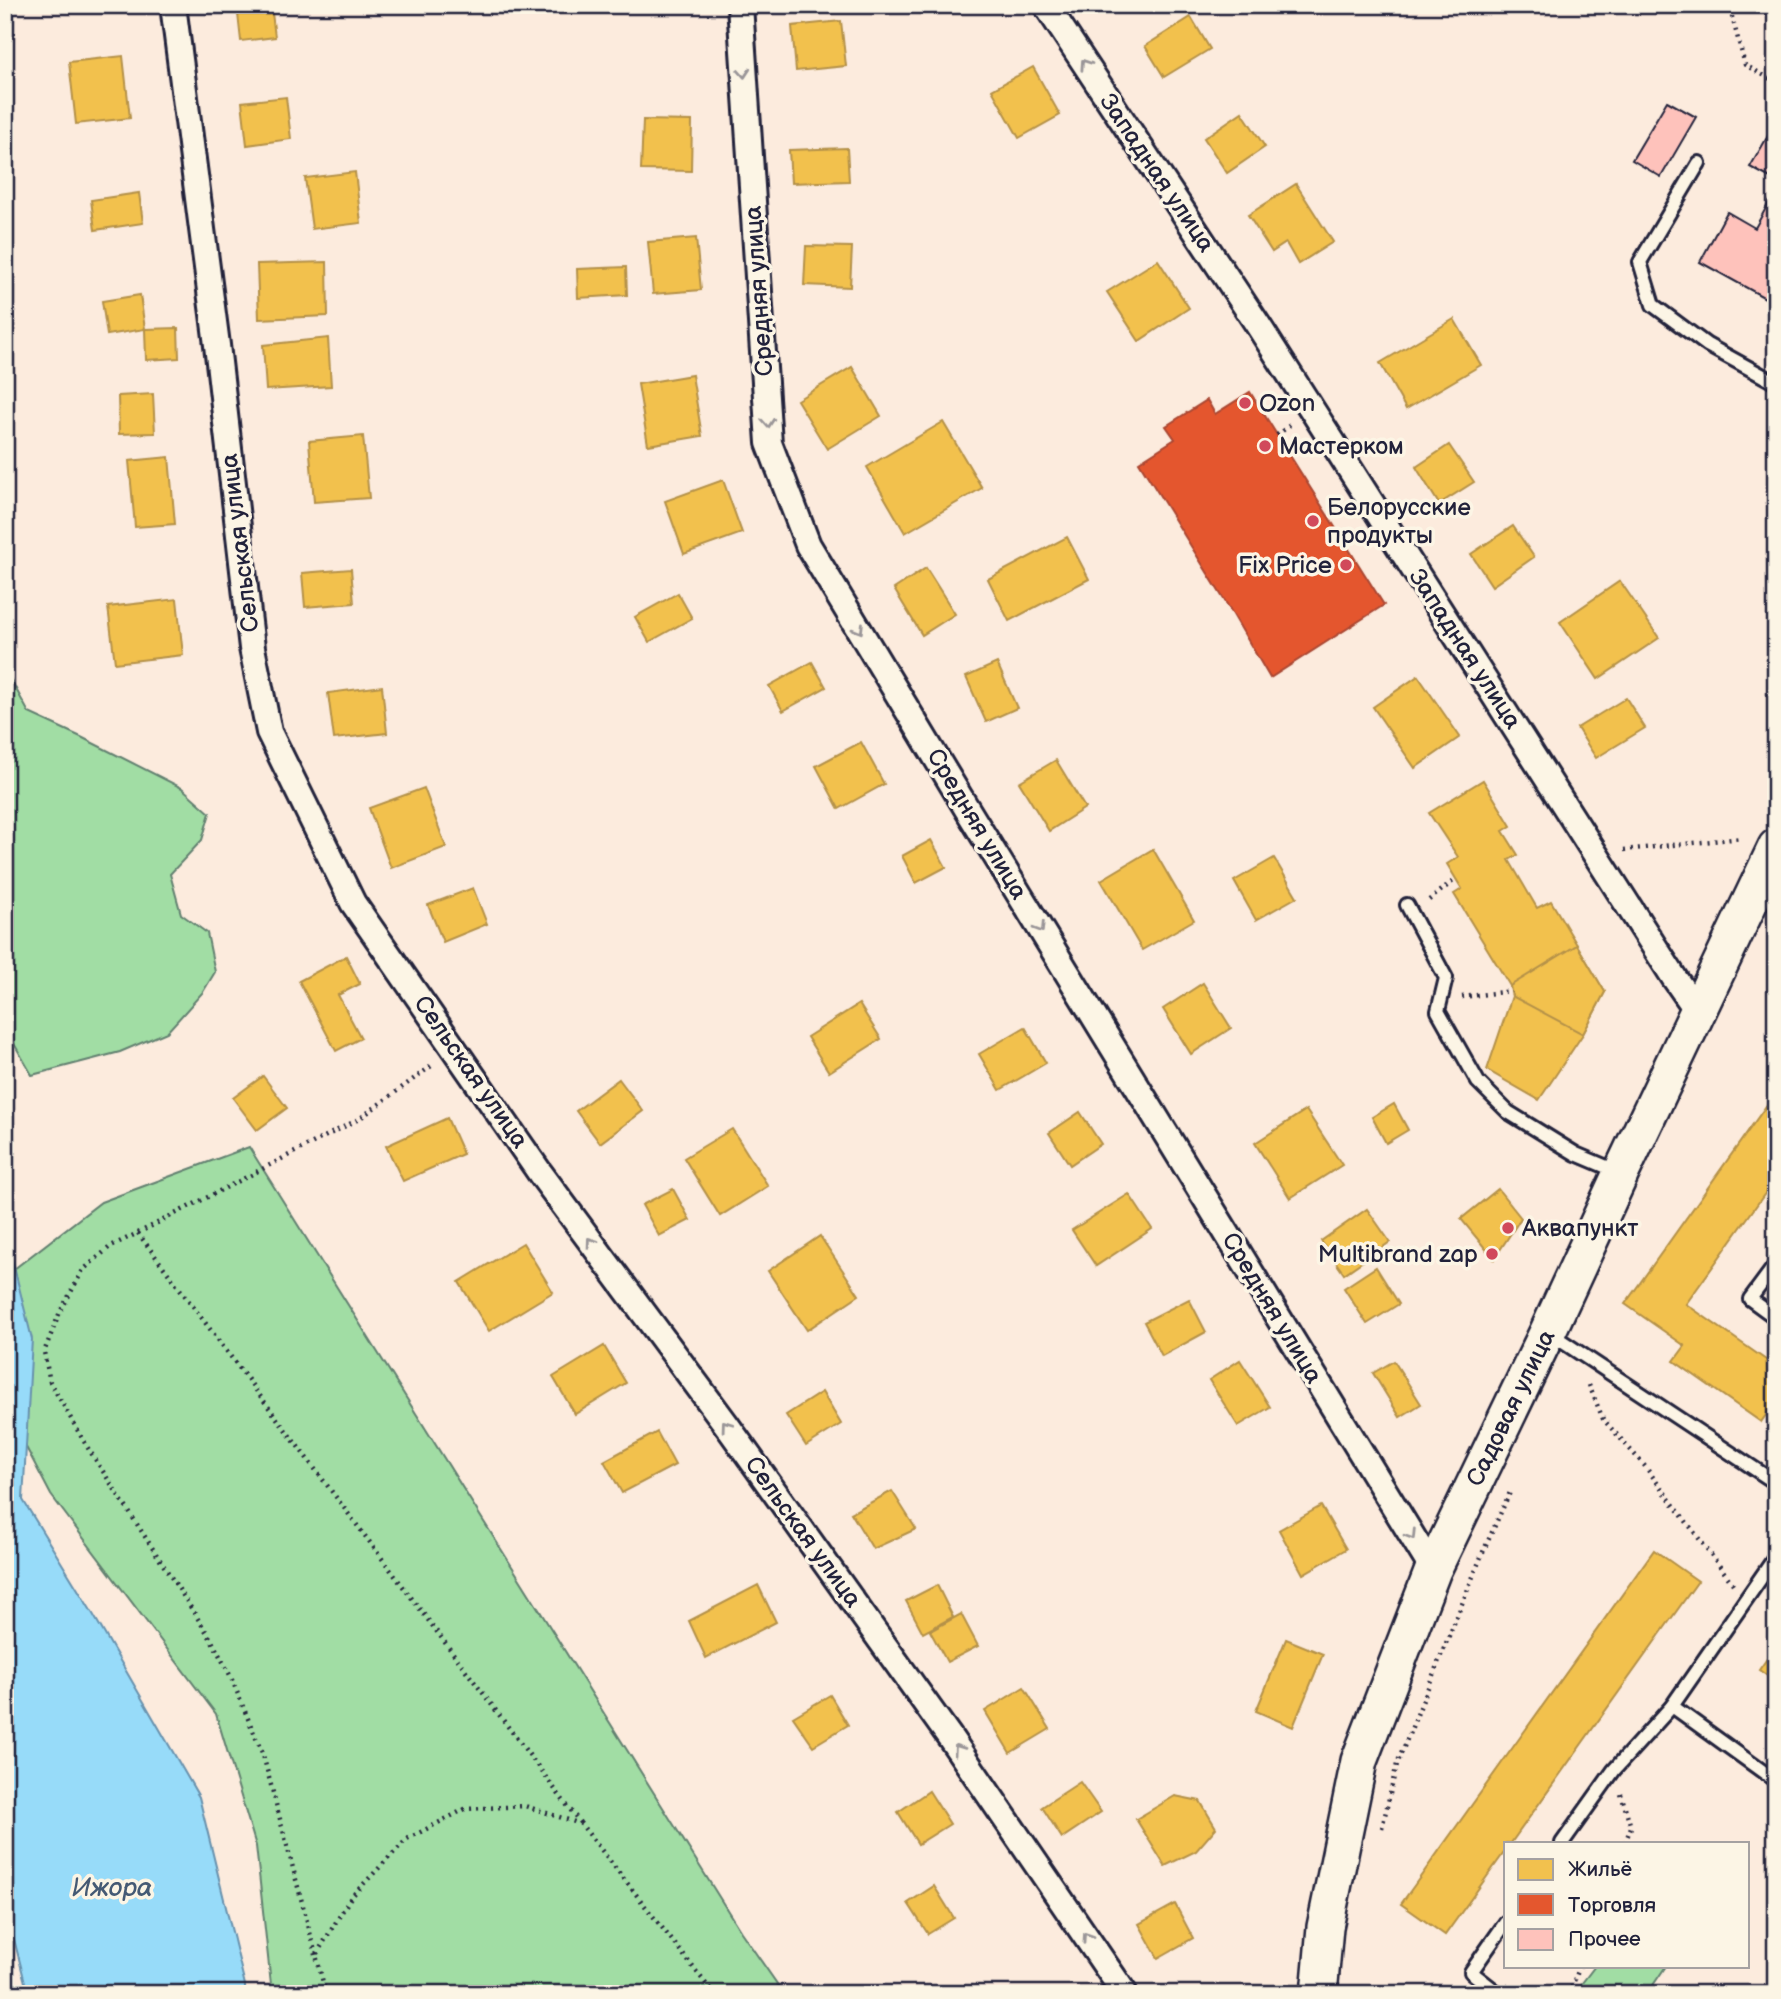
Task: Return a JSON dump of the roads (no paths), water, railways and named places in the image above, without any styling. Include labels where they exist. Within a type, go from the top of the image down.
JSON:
[{"type":"main road","name":"Садовая улица","points":[[1319,1994],[1325,1927],[1359,1761],[1433,1570],[1561,1340],[1621,1173],[1776,847]]},
{"type":"street","name":"Сельская улица","points":[[173,5],[217,345],[252,648],[269,732],[354,904],[541,1173],[726,1424],[949,1736],[1125,1994]]},
{"type":"street","name":"Средняя улица","points":[[740,5],[769,443],[808,545],[1433,1570]]},
{"type":"street","name":"Западная улица","points":[[1046,5],[1258,325],[1698,1012]]},
{"type":"lane","points":[[1699,163],[1640,262],[1653,305],[1707,345],[1776,383]]},
{"type":"lane","points":[[1410,910],[1446,978],[1438,1011],[1478,1082],[1508,1112],[1576,1154],[1621,1173]]},
{"type":"lane","points":[[1776,1264],[1750,1299],[1776,1318]]},
{"type":"lane","points":[[1561,1340],[1776,1483]]},
{"type":"lane","points":[[1563,1842],[1614,1770],[1672,1706],[1776,1556]]},
{"type":"lane","points":[[1672,1706],[1776,1781]]},
{"type":"lane","points":[[1499,1994],[1471,1972],[1504,1925]]},
{"type":"water","name":"Ижора","points":[[5,1231],[32,1339],[23,1500],[93,1614],[199,1797],[245,1994],[28,1994],[5,1904]]},
{"type":"place","name":"Ozon","points":[[1245,403]]},
{"type":"place","name":"Мастерком","points":[[1265,446]]},
{"type":"place","name":"Белорусские продукты","points":[[1313,521]]},
{"type":"place","name":"Fix Price","points":[[1346,565]]},
{"type":"place","name":"Аквапункт","points":[[1508,1228]]},
{"type":"place","name":"Multibrand zap","points":[[1492,1254]]}]
